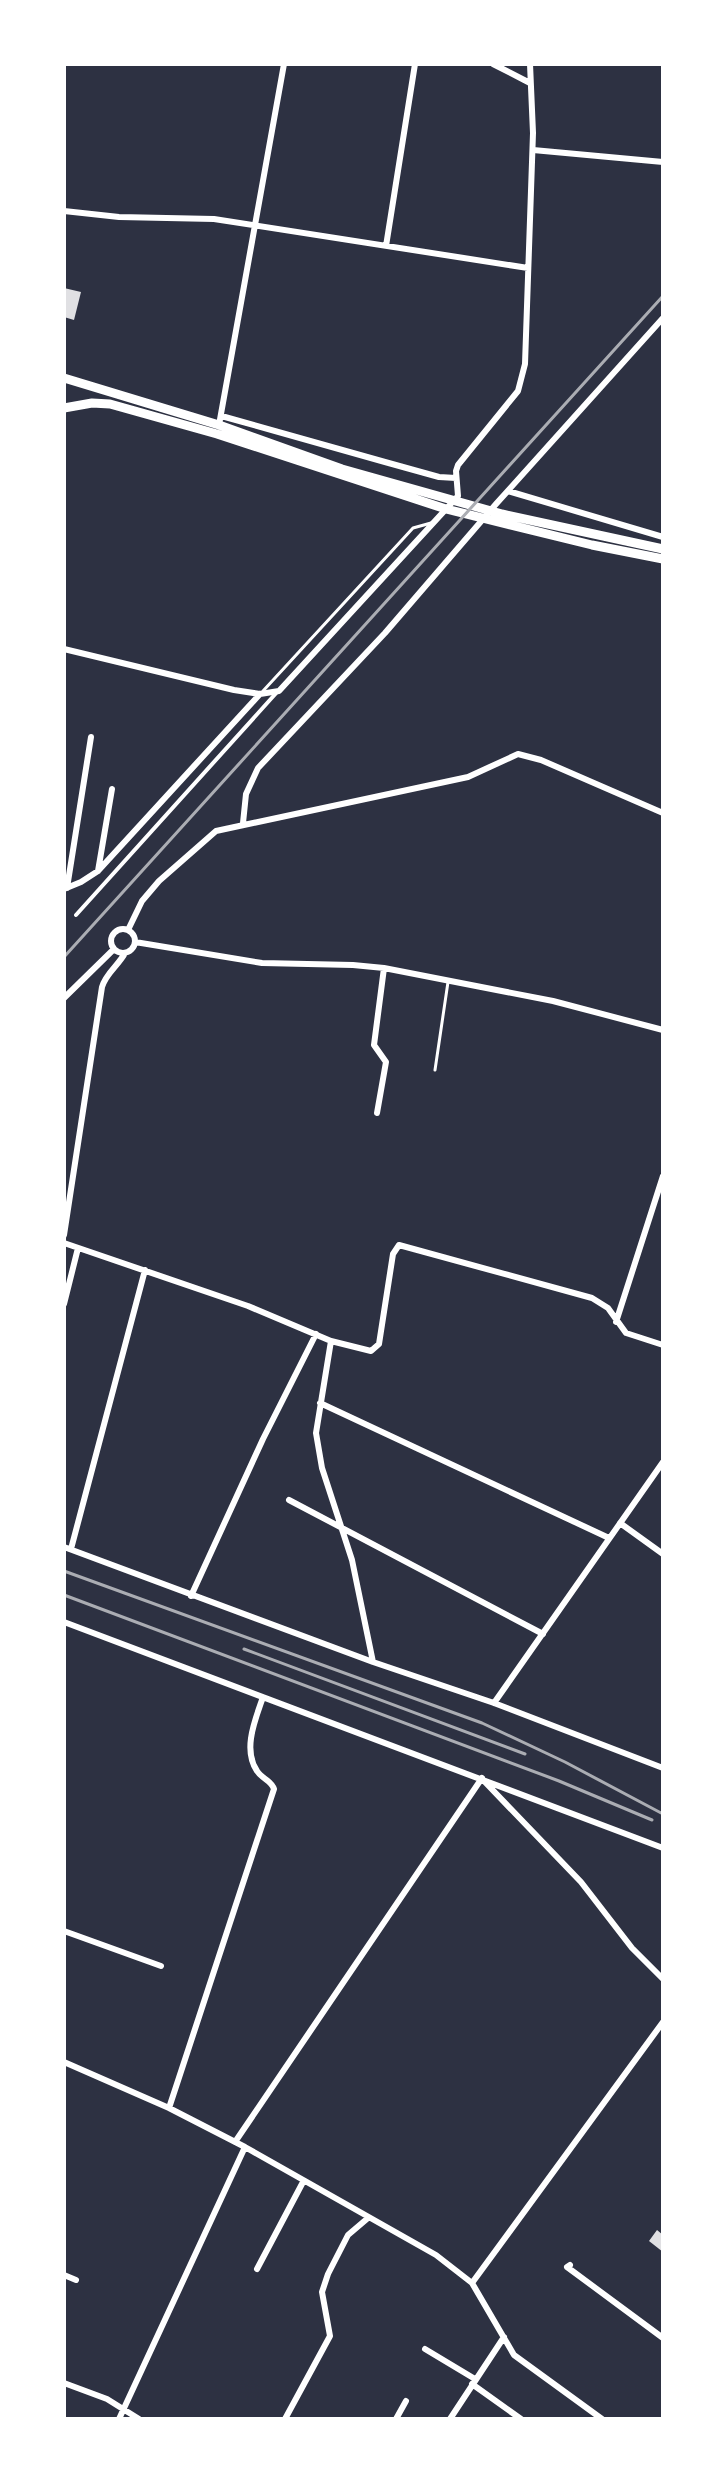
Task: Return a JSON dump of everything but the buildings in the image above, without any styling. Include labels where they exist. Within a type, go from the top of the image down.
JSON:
[{"type":"main road","points":[[64,378],[222,421],[342,469],[443,496],[563,537],[663,559]]},
{"type":"main road","points":[[64,408],[92,403],[110,404],[217,434],[435,505],[663,549]]},
{"type":"street","points":[[284,64],[222,421],[412,470],[456,478]]},
{"type":"street","points":[[386,246],[415,64]]},
{"type":"street","points":[[493,64],[530,83]]},
{"type":"street","points":[[76,915],[458,496],[458,465],[518,391],[523,375],[533,150],[530,64]]},
{"type":"street","points":[[533,150],[663,162]]},
{"type":"street","points":[[64,211],[119,217],[194,217],[528,268]]},
{"type":"street","points":[[243,823],[246,794],[258,768],[385,633],[663,318]]},
{"type":"street","points":[[508,491],[663,537]]},
{"type":"street","points":[[64,649],[260,694],[280,690]]},
{"type":"street","points":[[66,888],[98,871],[260,694]]},
{"type":"street","points":[[66,888],[91,737]]},
{"type":"street","points":[[128,930],[142,901],[159,881],[216,831],[468,777],[518,754],[541,760],[663,813]]},
{"type":"street","points":[[98,871],[112,789]]},
{"type":"street","points":[[125,953],[114,949],[111,943],[114,933],[121,929],[128,930]]},
{"type":"street","points":[[128,930],[135,942]]},
{"type":"street","points":[[64,1235],[104,981],[135,942]]},
{"type":"street","points":[[135,942],[262,963],[384,968],[553,1001],[663,1030]]},
{"type":"street","points":[[64,998],[114,949]]},
{"type":"street","points":[[377,1113],[386,1062],[374,1045],[384,968]]},
{"type":"street","points":[[86,977],[98,983],[104,981]]},
{"type":"street","points":[[616,1322],[663,1176]]},
{"type":"street","points":[[64,1243],[248,1306],[331,1341],[371,1351],[379,1344],[393,1254],[399,1245],[592,1298],[608,1308],[626,1333],[663,1345]]},
{"type":"street","points":[[64,1304],[78,1248]]},
{"type":"street","points":[[145,1270],[68,1548],[663,1768]]},
{"type":"street","points":[[191,1596],[263,1439],[316,1334]]},
{"type":"street","points":[[331,1341],[316,1433],[322,1468],[342,1528],[373,1662]]},
{"type":"street","points":[[320,1403],[609,1538]]},
{"type":"street","points":[[494,1703],[663,1462]]},
{"type":"street","points":[[289,1500],[543,1634]]},
{"type":"street","points":[[620,1523],[663,1554]]},
{"type":"street","points":[[64,1622],[663,1848]]},
{"type":"street","points":[[169,2108],[274,1789],[257,1772],[251,1751],[252,1728],[263,1697]]},
{"type":"street","points":[[482,1778],[581,1882],[632,1948],[663,1979]]},
{"type":"street","points":[[235,2142],[482,1778]]},
{"type":"street","points":[[501,1798],[511,1790]]},
{"type":"street","points":[[64,1931],[161,1966]]},
{"type":"street","points":[[472,2283],[663,2022]]},
{"type":"street","points":[[64,2062],[169,2108],[245,2147],[436,2255],[472,2283],[514,2355],[602,2419]]},
{"type":"street","points":[[119,2419],[245,2147]]},
{"type":"street","points":[[257,2269],[303,2182]]},
{"type":"street","points":[[285,2419],[330,2336],[322,2292],[328,2274],[348,2235],[368,2218]]},
{"type":"street","points":[[570,2265],[567,2267],[663,2338]]},
{"type":"street","points":[[64,2275],[76,2280]]},
{"type":"street","points":[[450,2419],[504,2337]]},
{"type":"street","points":[[425,2349],[521,2419]]},
{"type":"street","points":[[64,2383],[107,2399],[139,2419]]},
{"type":"street","points":[[396,2419],[406,2401]]},
{"type":"lane","points":[[260,694],[413,528],[432,523]]},
{"type":"lane","points":[[435,1070],[448,982]]},
{"type":"railway","points":[[64,957],[663,296]]},
{"type":"railway","points":[[64,1571],[482,1723],[565,1762],[663,1814]]},
{"type":"railway","points":[[64,1595],[559,1781],[652,1820]]},
{"type":"railway","points":[[244,1649],[525,1754]]}]
